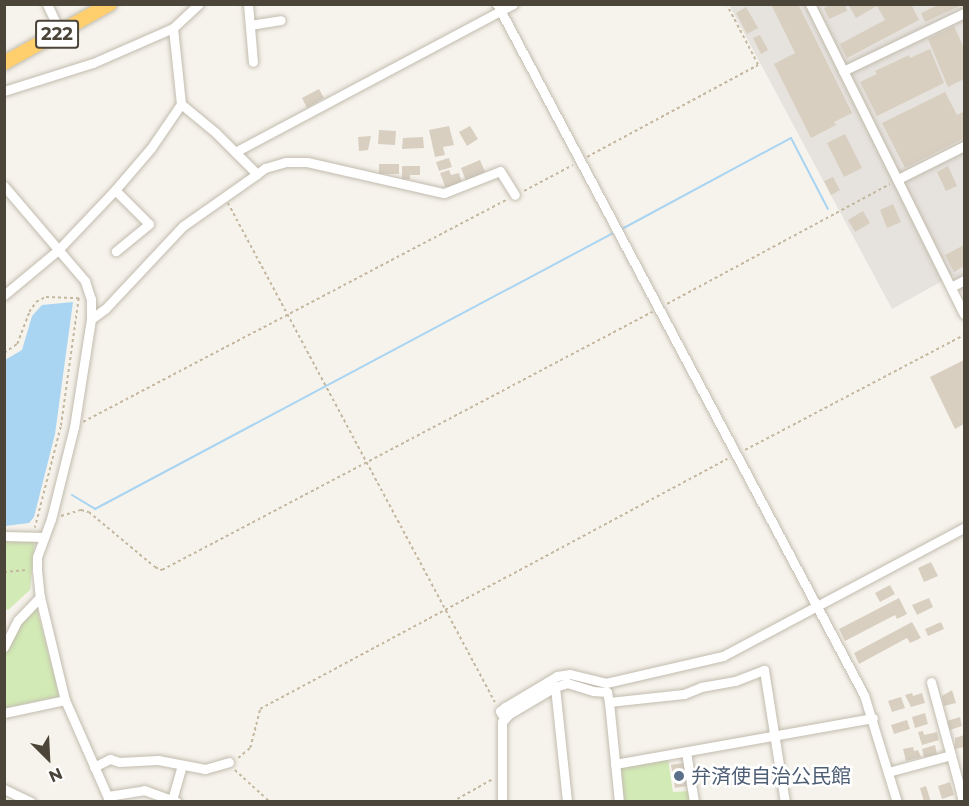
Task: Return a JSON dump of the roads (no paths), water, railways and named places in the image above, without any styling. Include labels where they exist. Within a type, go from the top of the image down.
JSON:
[{"type":"highway","name":"222","points":[[4,63],[110,4]]},
{"type":"street","points":[[46,4],[60,32]]},
{"type":"street","points":[[4,91],[93,63],[173,28],[199,4]]},
{"type":"street","points":[[248,4],[253,62]]},
{"type":"street","points":[[235,152],[499,8],[513,4]]},
{"type":"street","points":[[810,4],[964,314]]},
{"type":"street","points":[[499,8],[864,694],[897,801]]},
{"type":"street","points":[[843,71],[964,13]]},
{"type":"street","points":[[250,25],[281,20]]},
{"type":"street","points":[[4,295],[58,250],[115,190],[151,148],[181,104],[173,28]]},
{"type":"street","points":[[181,104],[215,132],[257,174]]},
{"type":"street","points":[[898,179],[964,146]]},
{"type":"street","points":[[91,319],[105,309],[183,226],[265,168],[286,162],[307,162],[444,193],[500,171],[515,195]]},
{"type":"street","points":[[4,186],[85,281],[91,299],[91,319],[74,427],[51,519],[37,556],[40,597],[65,700],[109,799],[144,790],[174,801],[182,766]]},
{"type":"street","points":[[115,190],[149,224],[116,251]]},
{"type":"street","points":[[951,287],[964,280]]},
{"type":"street","points":[[502,715],[557,676],[570,674],[606,683],[711,660],[964,528]]},
{"type":"street","points":[[4,536],[33,534],[44,537]]},
{"type":"street","points":[[4,647],[18,621],[40,597]]},
{"type":"street","points":[[609,702],[684,694],[701,687],[735,681],[764,670],[785,801]]},
{"type":"street","points":[[931,682],[951,754],[962,784],[963,801]]},
{"type":"street","points":[[502,715],[567,683],[593,691],[607,692],[619,801]]},
{"type":"street","points":[[555,687],[567,801]]},
{"type":"street","points":[[4,713],[65,700]]},
{"type":"street","points":[[502,715],[502,801]]},
{"type":"street","points":[[615,764],[873,718]]},
{"type":"street","points":[[686,752],[694,801]]},
{"type":"street","points":[[888,772],[951,754]]},
{"type":"street","points":[[94,767],[110,759],[118,762],[158,760],[206,769],[229,762]]},
{"type":"street","points":[[4,789],[31,801]]},
{"type":"water","points":[[73,302],[55,434],[34,517],[29,523],[5,526],[5,360],[22,350],[32,316],[42,305]]},
{"type":"waterway","points":[[620,230],[791,138],[828,209]]},
{"type":"waterway","points":[[72,495],[95,509],[615,232]]},
{"type":"place","name":"弁済使自治公民館","points":[[679,776]]}]
